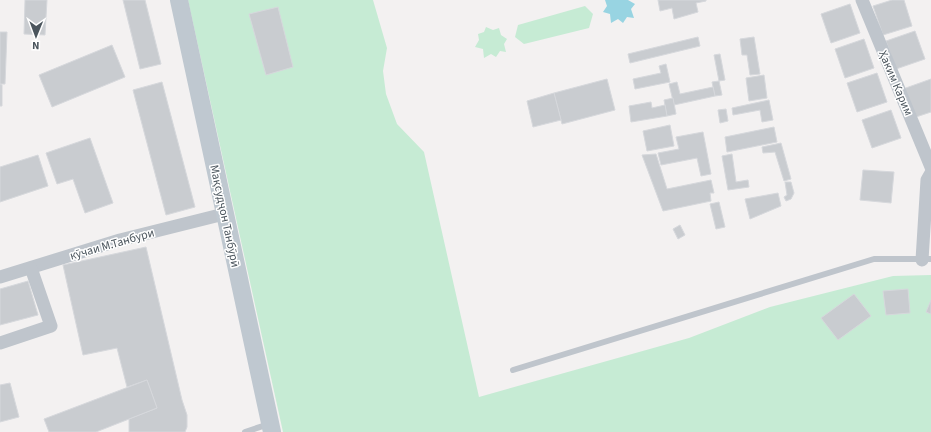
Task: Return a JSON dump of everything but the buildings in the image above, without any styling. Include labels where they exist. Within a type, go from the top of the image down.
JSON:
[{"type":"main road","name":"Мақсудҷон Танбӯрӣ","points":[[179,0],[224,214],[272,428]]},
{"type":"street","name":"Ҳаким Карим","points":[[862,0],[931,167]]},
{"type":"street","points":[[927,259],[927,180],[931,173]]},
{"type":"street","name":"кӯчаи М.Танбури","points":[[0,277],[120,240],[224,214]]},
{"type":"street","points":[[0,343],[51,326],[31,268]]},
{"type":"lane","points":[[514,370],[874,259],[927,259]]},
{"type":"lane","points":[[245,432],[272,428]]},
{"type":"green space","points":[[188,0],[373,0],[387,48],[383,71],[386,94],[397,124],[424,152],[479,397],[689,338],[770,307],[893,276],[931,275],[931,432],[283,432]]},
{"type":"green space","points":[[585,6],[593,14],[589,28],[524,44],[515,37],[518,25]]},
{"type":"green space","points":[[486,27],[493,30],[499,28],[501,35],[507,39],[504,44],[506,52],[500,51],[496,57],[491,54],[484,58],[483,49],[475,47],[479,40],[478,34],[484,32]]},
{"type":"water","points":[[605,0],[628,0],[635,4],[631,9],[634,18],[627,17],[623,23],[618,19],[611,23],[610,14],[603,12],[607,6]]}]
